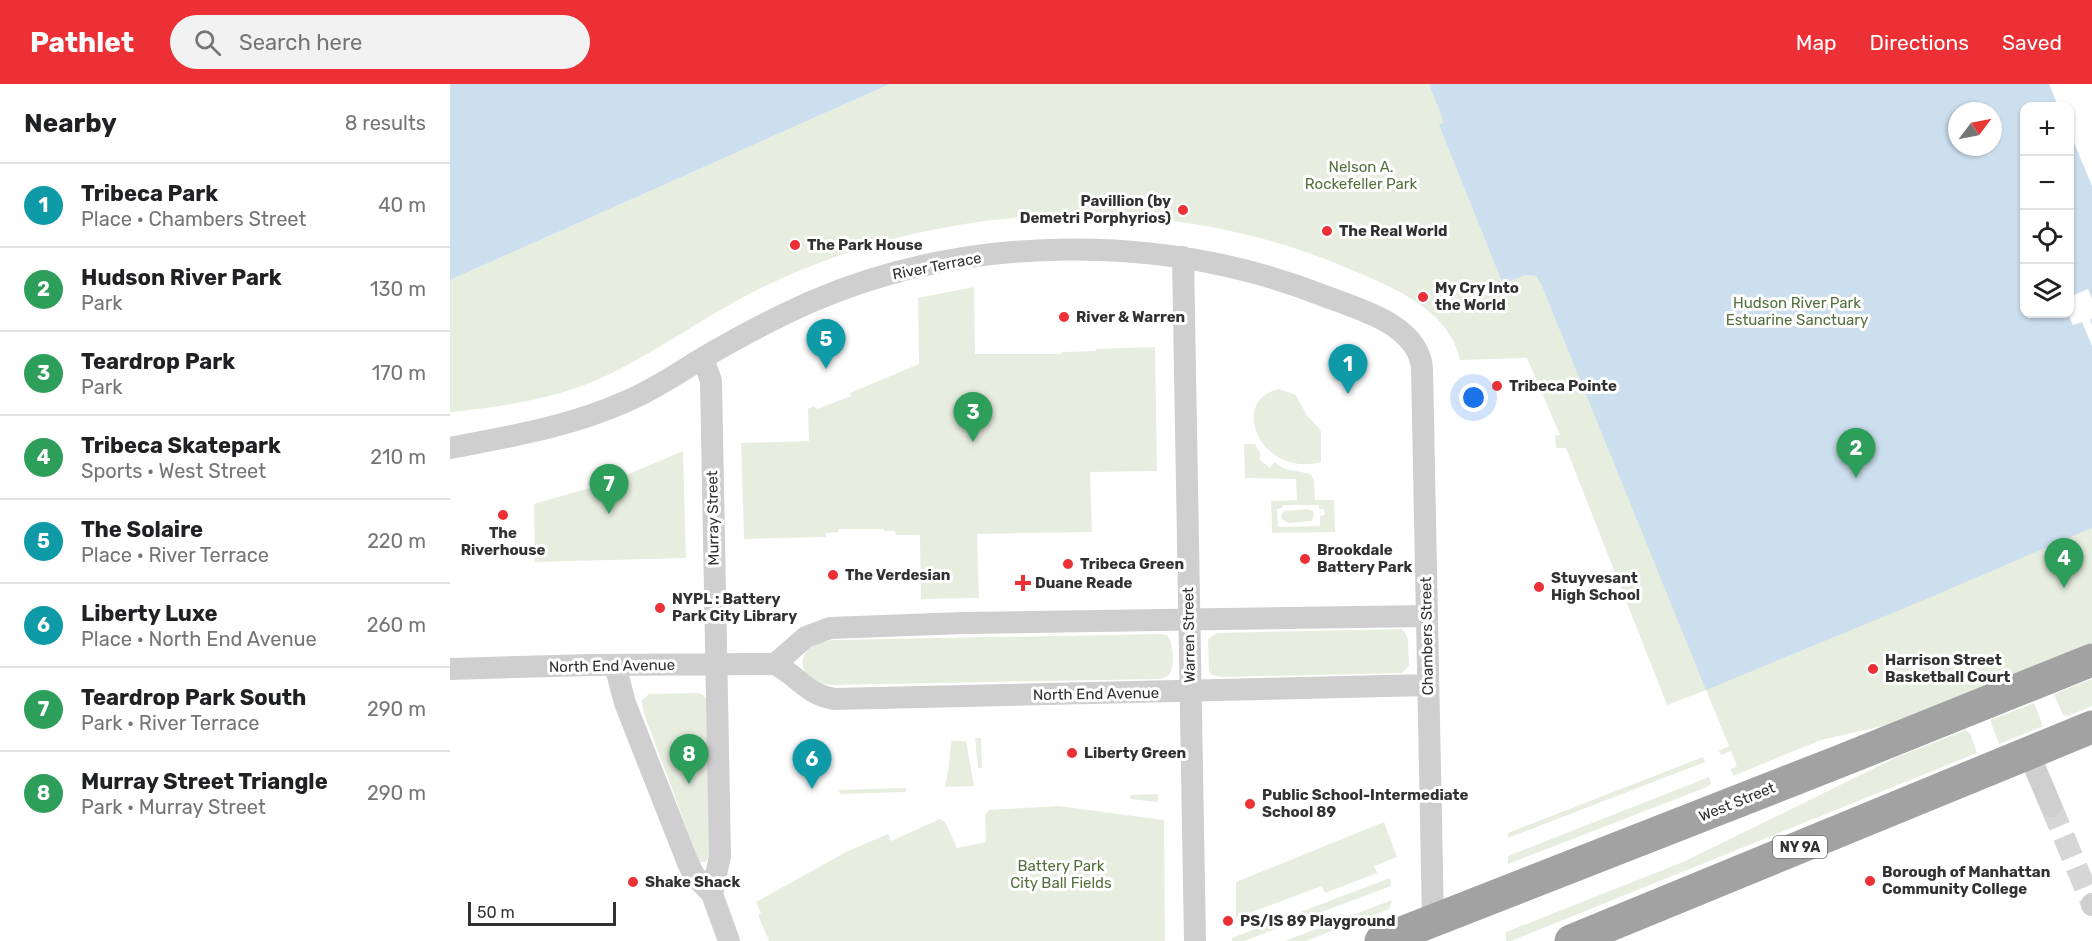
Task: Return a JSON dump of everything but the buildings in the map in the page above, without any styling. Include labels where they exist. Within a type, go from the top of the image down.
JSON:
[{"type":"highway","name":"West Street","points":[[1381,941],[2092,660]]},
{"type":"highway","name":"NY 9A","points":[[1571,941],[2092,727]]},
{"type":"street","name":"River Terrace","points":[[459,446],[550,429],[592,416],[640,395],[764,324],[814,301],[882,277],[974,258],[1054,250],[1118,251],[1183,257],[1212,262],[1278,280],[1345,304],[1386,322],[1402,333],[1419,352]]},
{"type":"street","name":"Warren Street","points":[[1183,257],[1195,941]]},
{"type":"street","name":"Chambers Street","points":[[1419,352],[1423,378],[1433,920]]},
{"type":"street","name":"Murray Street","points":[[703,358],[711,381],[717,665],[720,856],[712,894]]},
{"type":"street","points":[[775,664],[806,637],[830,628],[963,623],[1427,616]]},
{"type":"street","name":"North End Avenue","points":[[450,669],[775,664],[816,695],[834,699],[1428,685]]},
{"type":"street","points":[[615,665],[625,703],[688,863],[694,874],[712,894],[729,941]]},
{"type":"street","points":[[2029,754],[2051,807]]},
{"type":"green space","name":"Nelson A. Rockefeller Park","points":[[890,84],[2092,84],[2092,643],[1887,725],[1821,740],[1733,776],[1731,769],[1737,766],[1731,751],[1721,755],[1719,751],[1729,746],[1706,690],[1667,705],[1566,448],[1556,448],[1555,436],[1560,435],[1527,358],[1460,360],[1453,341],[1443,325],[1412,299],[1376,280],[1340,265],[1269,240],[1195,224],[1119,216],[1044,216],[968,224],[894,239],[822,262],[753,292],[628,365],[591,382],[532,400],[450,412],[450,280]]},
{"type":"green space","points":[[974,287],[975,354],[1059,354],[1096,351],[1096,349],[1155,347],[1157,471],[1090,472],[1092,532],[977,534],[979,598],[921,599],[920,535],[896,535],[895,531],[884,531],[884,529],[839,529],[838,532],[826,533],[826,537],[744,539],[741,443],[809,441],[808,409],[814,406],[817,409],[851,396],[850,393],[919,364],[918,298]]},
{"type":"green space","points":[[1279,389],[1296,395],[1306,414],[1321,431],[1321,462],[1300,464],[1282,459],[1267,449],[1258,436],[1254,421],[1255,407],[1264,396]]},
{"type":"green space","points":[[1244,444],[1255,444],[1261,455],[1259,459],[1270,468],[1274,462],[1285,469],[1311,474],[1314,481],[1315,500],[1334,500],[1335,532],[1272,533],[1271,501],[1297,500],[1296,479],[1245,478]],"holes":[[[1283,505],[1319,505],[1319,509],[1324,509],[1325,515],[1320,516],[1320,526],[1278,527],[1277,509],[1282,508]]]},
{"type":"green space","points":[[683,451],[686,558],[535,562],[534,504],[610,482]]},
{"type":"green space","points":[[1307,509],[1313,511],[1312,521],[1288,523],[1282,519],[1281,515],[1285,511]]},
{"type":"green space","points":[[1401,629],[1408,640],[1409,666],[1402,673],[1221,677],[1212,675],[1209,671],[1208,639],[1217,633]]},
{"type":"green space","points":[[1167,635],[1173,655],[1169,675],[1161,679],[829,685],[816,681],[808,675],[803,668],[802,661],[811,648],[833,640]]},
{"type":"green space","points":[[2092,679],[2092,706],[2068,716],[2063,715],[2054,694]]},
{"type":"green space","points":[[695,693],[702,694],[707,699],[710,854],[706,862],[700,862],[698,859],[643,711],[642,700],[649,694]]},
{"type":"green space","points":[[2034,703],[2043,726],[1999,744],[1990,720]]},
{"type":"green space","points":[[1966,730],[1970,733],[1977,753],[1511,941],[1506,941],[1506,932],[1683,862],[1897,757]]},
{"type":"green space","points":[[975,738],[981,738],[982,768],[978,768]]},
{"type":"green space","points":[[951,741],[966,741],[974,786],[945,787]]},
{"type":"green space","points":[[1703,757],[1705,762],[1508,838],[1508,833]]},
{"type":"green space","points":[[1709,777],[1711,783],[1707,787],[1508,864],[1508,856]]},
{"type":"green space","points":[[906,788],[906,792],[840,794],[839,790]]},
{"type":"green space","points":[[1158,794],[1158,802],[1130,799],[1130,795]]},
{"type":"green space","name":"Battery Park City Ball Fields","points":[[1058,806],[1164,820],[1165,941],[769,941],[758,915],[761,913],[756,902],[846,852],[888,834],[891,841],[940,819],[945,822],[957,848],[986,842],[985,815],[989,810]]},
{"type":"green space","points":[[1384,822],[1397,857],[1374,866],[1377,873],[1325,893],[1322,886],[1236,918],[1236,882]]},
{"type":"green space","points":[[1390,878],[1391,886],[1244,941],[1232,941],[1232,938]]},
{"type":"green space","points":[[1392,900],[1389,909],[1306,941],[1285,941]]},
{"type":"water","points":[[450,84],[890,84],[450,280]]},
{"type":"water","name":"Hudson River Park Estuarine Sanctuary","points":[[1429,84],[2092,84],[2092,528],[1706,690],[1542,286],[1536,276],[1525,275],[1503,284],[1439,125],[1444,122]]},
{"type":"pier","points":[[2049,84],[2092,84],[2092,186],[2074,143],[2074,102],[2056,102]]},
{"type":"pier","points":[[2088,289],[2092,299],[2092,318],[2090,320],[2092,346],[2082,322],[2073,325],[2070,318],[2074,318],[2074,295]]},
{"type":"tunnel","points":[[2051,806],[2092,904]]},
{"type":"place","name":"Pavillion (by Demetri Porphyrios)","points":[[1183,210]]},
{"type":"place","name":"The Real World","points":[[1327,231]]},
{"type":"place","name":"The Park House","points":[[795,245]]},
{"type":"place","name":"My Cry Into the World","points":[[1423,297]]},
{"type":"place","name":"River & Warren","points":[[1064,317]]},
{"type":"place","name":"The Solaire","points":[[826,369]]},
{"type":"place","name":"Tribeca Pointe","points":[[1497,386]]},
{"type":"place","name":"Tribeca Park","points":[[1348,394]]},
{"type":"place","name":"Teardrop Park","points":[[973,442]]},
{"type":"place","name":"Hudson River Park","points":[[1856,478]]},
{"type":"place","name":"Teardrop Park South","points":[[609,514]]},
{"type":"place","name":"The Riverhouse","points":[[503,515]]},
{"type":"place","name":"Brookdale Battery Park","points":[[1305,559]]},
{"type":"place","name":"Tribeca Green","points":[[1068,564]]},
{"type":"place","name":"The Verdesian","points":[[833,575]]},
{"type":"place","name":"Duane Reade","points":[[1023,583]]},
{"type":"place","name":"Stuyvesant High School","points":[[1539,587]]},
{"type":"place","name":"Tribeca Skatepark","points":[[2064,588]]},
{"type":"place","name":"NYPL : Battery Park City Library","points":[[660,608]]},
{"type":"place","name":"Harrison Street Basketball Court","points":[[1873,669]]},
{"type":"place","name":"Liberty Green","points":[[1072,753]]},
{"type":"place","name":"Murray Street Triangle","points":[[689,784]]},
{"type":"place","name":"Liberty Luxe","points":[[812,789]]},
{"type":"place","name":"Public School-Intermediate School 89","points":[[1250,804]]},
{"type":"place","name":"Borough of Manhattan Community College","points":[[1870,881]]},
{"type":"place","name":"Shake Shack","points":[[633,882]]},
{"type":"place","name":"PS/IS 89 Playground","points":[[1228,921]]}]
